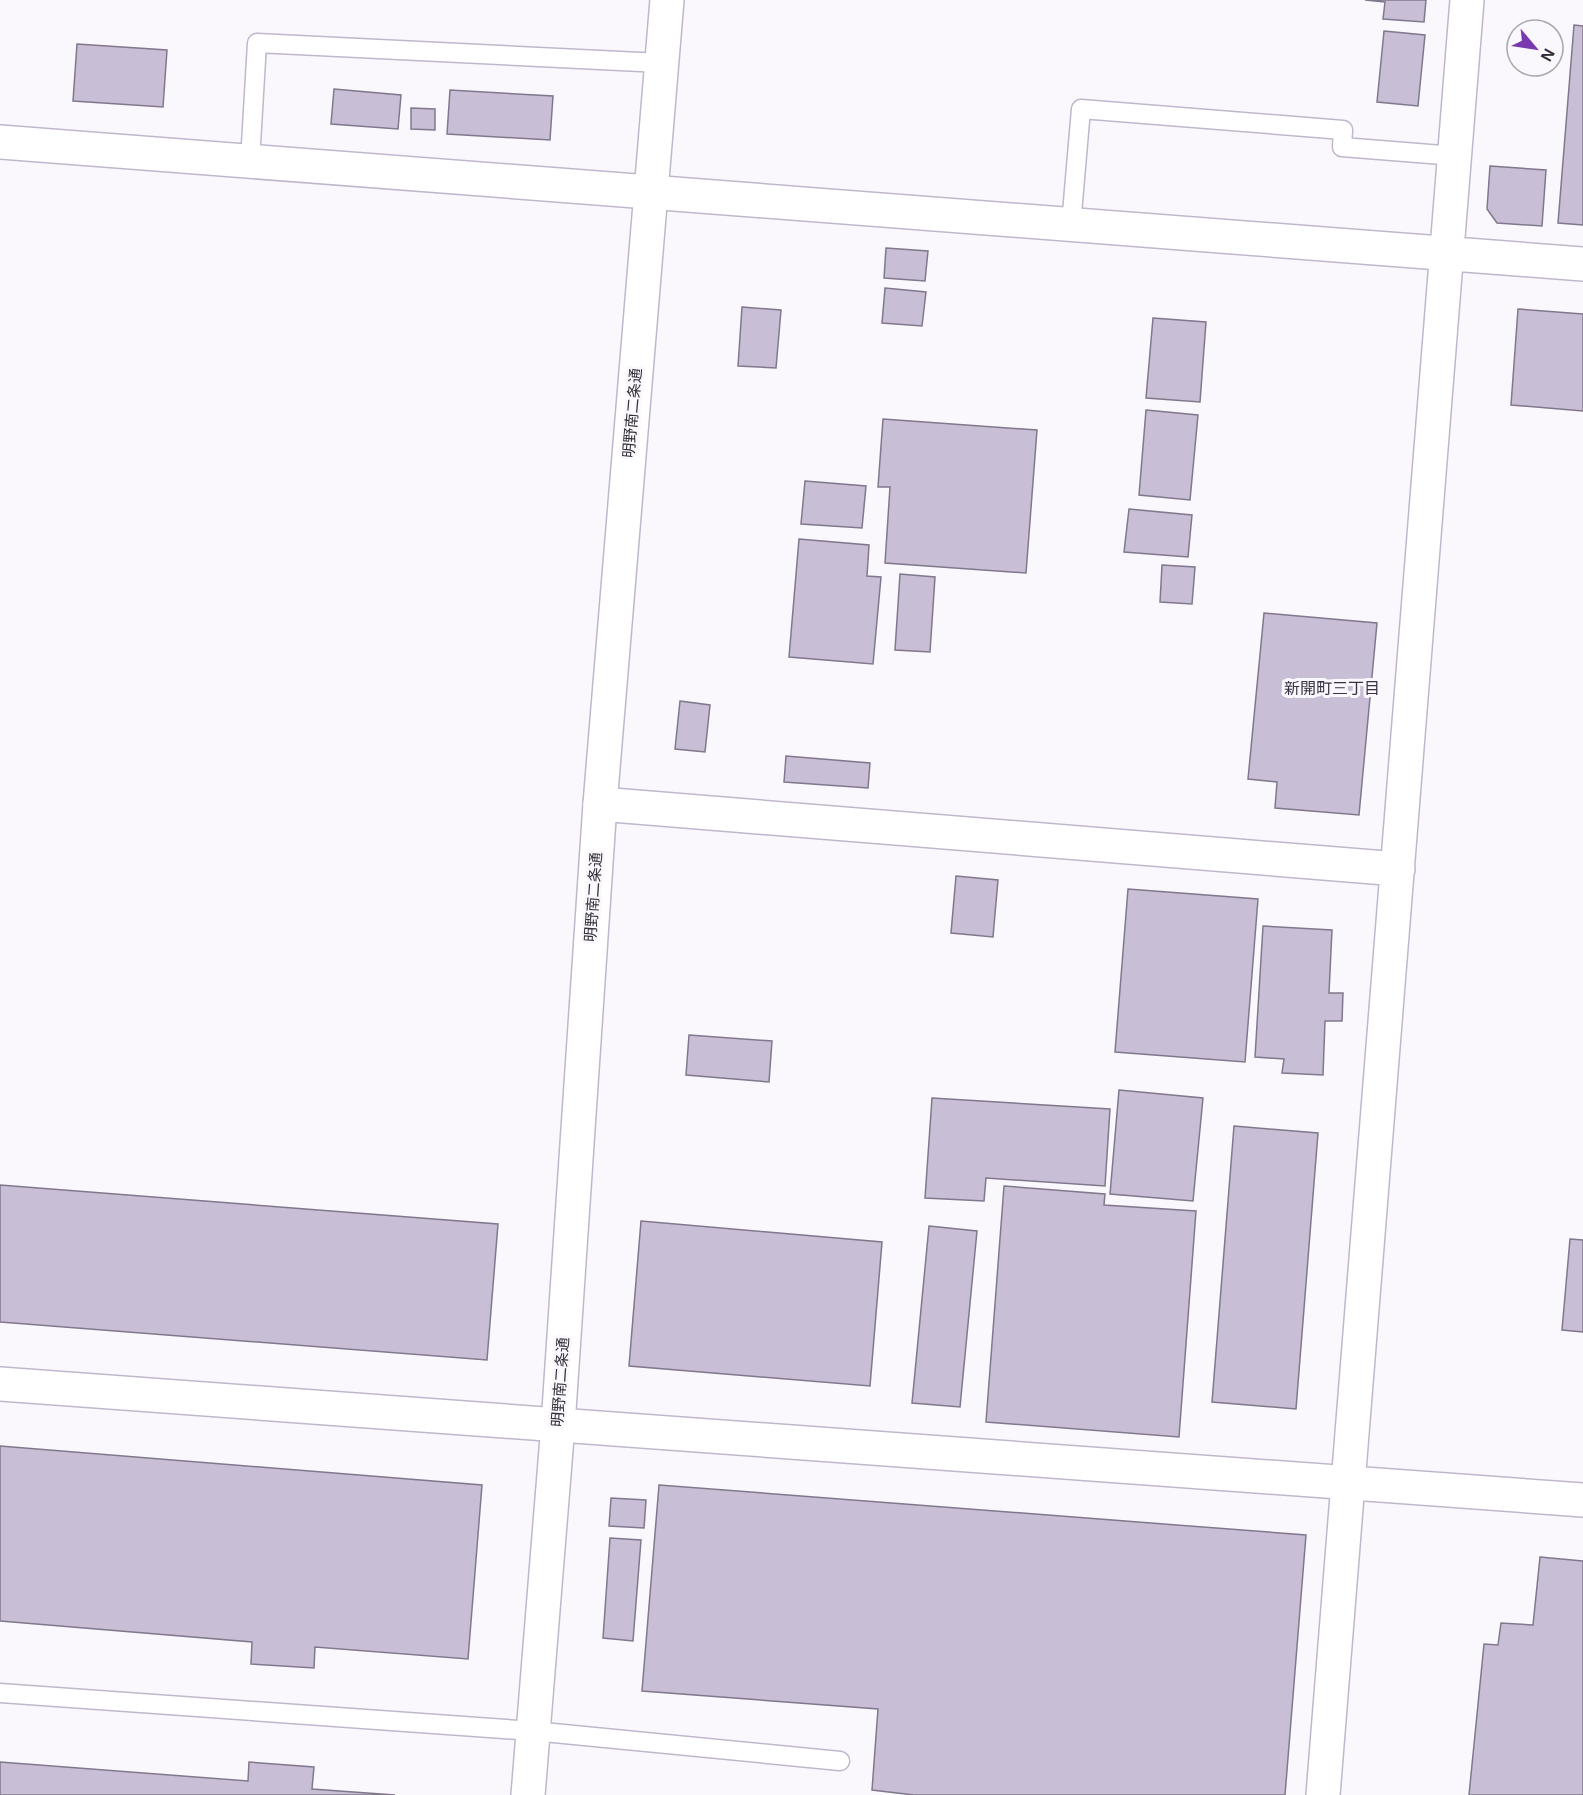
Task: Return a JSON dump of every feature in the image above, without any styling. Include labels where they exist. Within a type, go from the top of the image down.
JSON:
[{"type":"street","name":"明野南二条通","points":[[528,1795],[558,1425],[600,804],[667,0]]},
{"type":"street","points":[[1323,1795],[1467,0]]},
{"type":"street","points":[[0,141],[1583,264]]},
{"type":"street","points":[[600,804],[1398,869]]},
{"type":"street","points":[[0,1384],[1583,1500]]},
{"type":"lane","points":[[250,161],[257,43],[661,63]]},
{"type":"lane","points":[[1071,225],[1081,109],[1343,130],[1342,147],[1455,156]]},
{"type":"lane","points":[[0,1693],[533,1731],[840,1761]]},
{"type":"building","points":[[1365,0],[1426,0],[1424,22],[1383,19],[1385,2]]},
{"type":"building","points":[[1574,25],[1583,26],[1583,225],[1558,223]]},
{"type":"building","points":[[1384,31],[1425,35],[1418,106],[1377,102]]},
{"type":"building","points":[[77,44],[167,50],[163,107],[73,101]]},
{"type":"building","points":[[334,89],[401,95],[398,129],[331,124]]},
{"type":"building","points":[[450,90],[553,96],[550,140],[447,134]]},
{"type":"building","points":[[411,108],[435,109],[435,130],[411,129]]},
{"type":"building","points":[[1490,166],[1546,170],[1542,226],[1497,223],[1487,209]]},
{"type":"building","points":[[886,248],[928,251],[925,281],[884,278]]},
{"type":"building","points":[[885,288],[926,292],[922,326],[882,323]]},
{"type":"building","points":[[742,307],[781,310],[776,368],[738,366]]},
{"type":"building","points":[[1518,309],[1583,314],[1583,411],[1511,405]]},
{"type":"building","points":[[1153,318],[1206,322],[1200,402],[1146,398]]},
{"type":"building","points":[[1146,410],[1198,415],[1190,500],[1139,495]]},
{"type":"building","points":[[883,419],[1037,430],[1026,573],[885,563],[890,487],[878,487]]},
{"type":"building","points":[[805,481],[866,486],[862,528],[801,524]]},
{"type":"building","points":[[1129,509],[1192,515],[1188,557],[1124,552]]},
{"type":"building","points":[[799,539],[869,545],[867,576],[881,577],[873,664],[789,657]]},
{"type":"building","points":[[1162,565],[1195,567],[1192,604],[1160,602]]},
{"type":"building","points":[[900,574],[935,577],[930,652],[895,650]]},
{"type":"building","points":[[1264,613],[1377,623],[1359,815],[1275,808],[1277,782],[1248,779]]},
{"type":"building","points":[[680,701],[710,705],[705,752],[675,749]]},
{"type":"building","points":[[786,756],[870,763],[868,788],[784,782]]},
{"type":"building","points":[[956,876],[998,880],[993,937],[951,933]]},
{"type":"building","points":[[1128,889],[1258,899],[1245,1062],[1115,1052]]},
{"type":"building","points":[[1263,926],[1332,930],[1329,993],[1343,993],[1342,1021],[1325,1021],[1323,1075],[1282,1073],[1284,1059],[1255,1057]]},
{"type":"building","points":[[689,1035],[772,1041],[769,1082],[686,1075]]},
{"type":"building","points":[[1119,1090],[1203,1098],[1193,1201],[1110,1194]]},
{"type":"building","points":[[932,1098],[1110,1109],[1105,1186],[986,1178],[984,1201],[925,1198]]},
{"type":"building","points":[[1234,1126],[1318,1133],[1296,1409],[1212,1402]]},
{"type":"building","points":[[0,1185],[498,1224],[487,1360],[0,1322]]},
{"type":"building","points":[[1004,1186],[1105,1194],[1104,1205],[1196,1211],[1179,1437],[986,1422]]},
{"type":"building","points":[[641,1221],[882,1242],[870,1386],[629,1366]]},
{"type":"building","points":[[929,1226],[977,1231],[960,1407],[912,1403]]},
{"type":"building","points":[[1570,1239],[1583,1240],[1583,1332],[1562,1330]]},
{"type":"building","points":[[0,1446],[482,1485],[468,1659],[315,1647],[314,1668],[251,1664],[252,1642],[0,1621]]},
{"type":"building","points":[[659,1485],[1306,1535],[1285,1795],[914,1795],[872,1790],[878,1709],[642,1691]]},
{"type":"building","points":[[611,1498],[646,1500],[644,1528],[609,1526]]},
{"type":"building","points":[[610,1538],[641,1540],[633,1641],[603,1638]]},
{"type":"building","points":[[1540,1557],[1583,1561],[1583,1795],[1469,1795],[1484,1644],[1498,1645],[1501,1623],[1533,1625]]},
{"type":"building","points":[[0,1762],[248,1781],[249,1762],[314,1767],[312,1789],[395,1795],[0,1795]]},
{"type":"district","name":"新開町三丁目","points":[[1332,688]]}]
